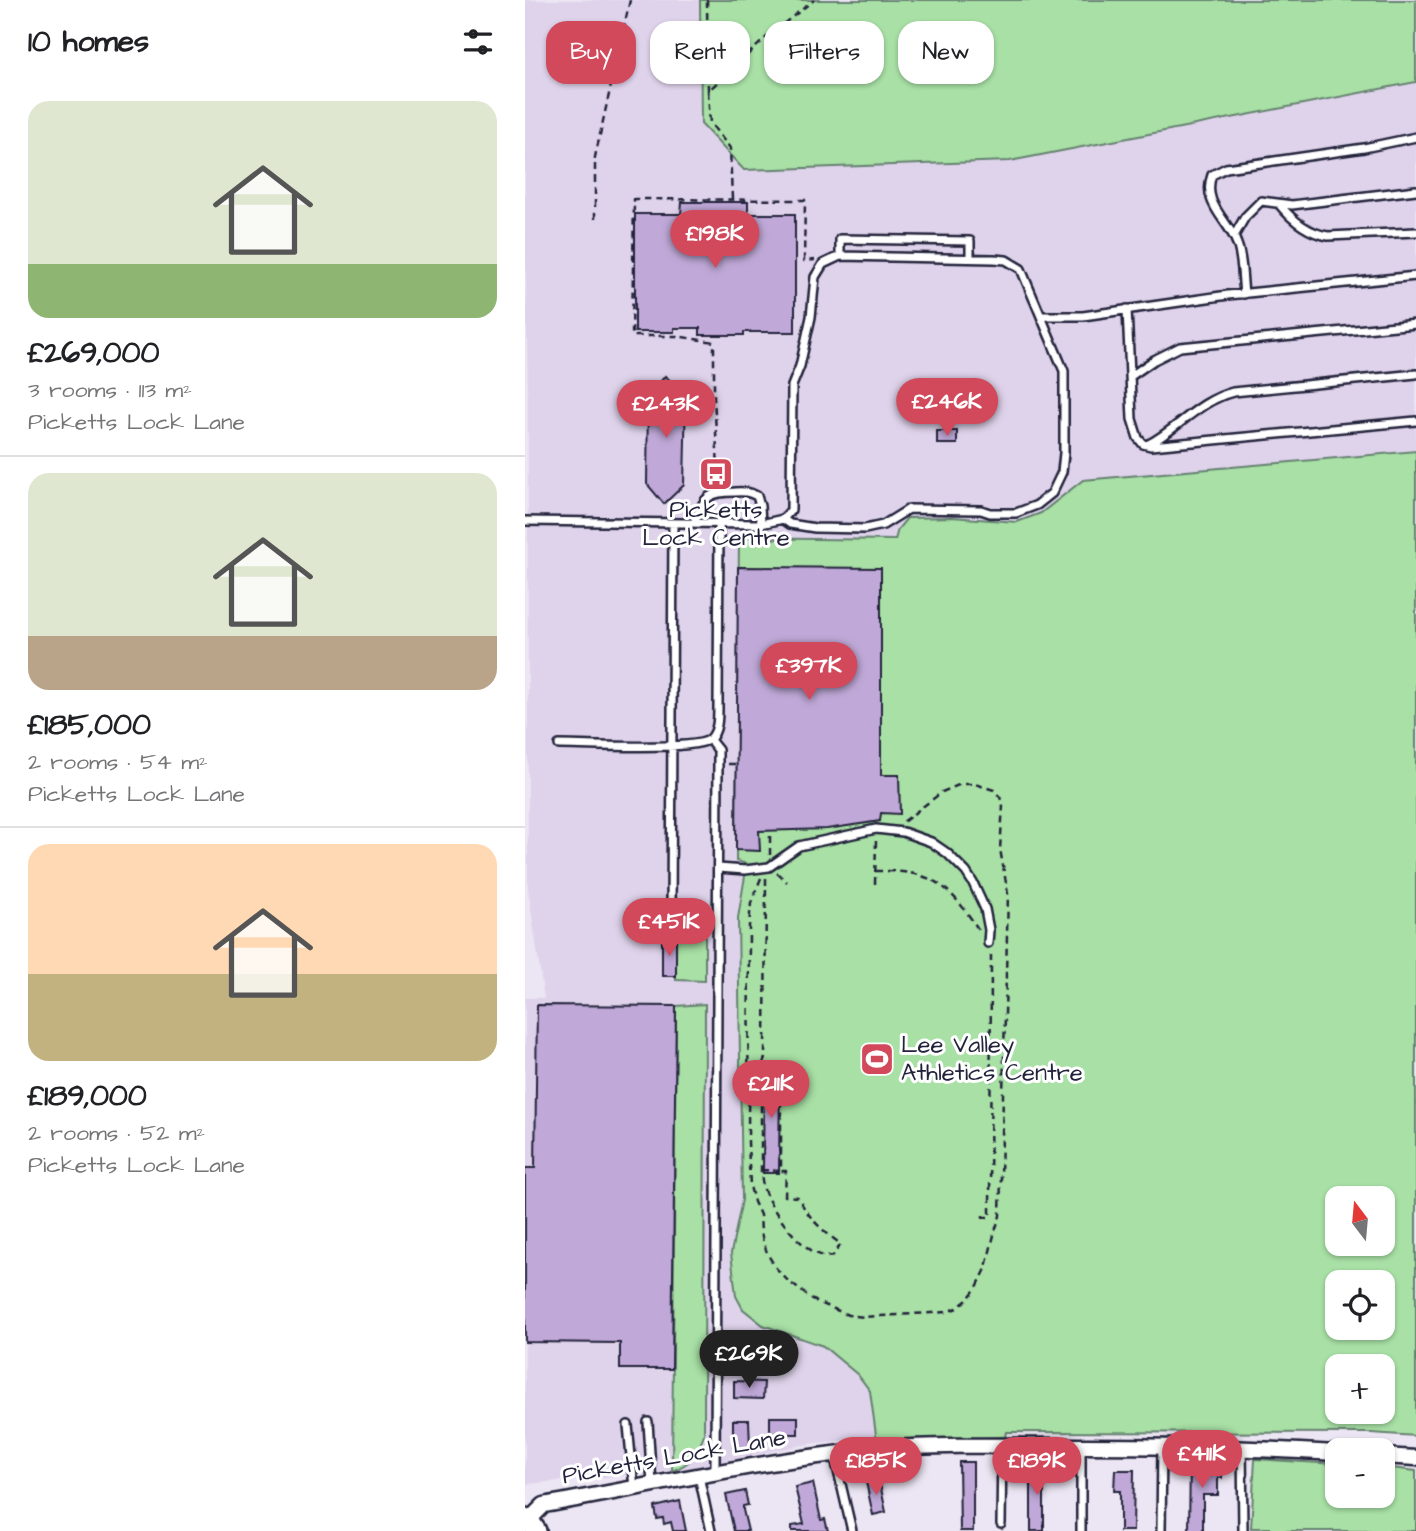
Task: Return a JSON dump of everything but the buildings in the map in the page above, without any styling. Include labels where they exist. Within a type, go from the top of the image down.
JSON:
[{"type":"street","name":"Picketts Lock Lane","points":[[530,1523],[544,1505],[779,1461],[910,1447],[1162,1446],[1325,1452]]},
{"type":"street","points":[[1395,1457],[1416,1458]]},
{"type":"lane","points":[[1244,294],[1239,248],[1212,201],[1209,181],[1212,175],[1217,171],[1416,137]]},
{"type":"lane","points":[[1234,236],[1245,216],[1261,201],[1292,205],[1416,190]]},
{"type":"lane","points":[[1279,204],[1288,216],[1317,235],[1416,232]]},
{"type":"lane","points":[[840,256],[840,239],[970,240],[970,258]]},
{"type":"lane","points":[[525,521],[761,524],[783,519],[791,510],[792,386],[800,366],[811,317],[815,277],[823,264],[840,256],[970,258],[1006,260],[1021,269],[1063,371],[1064,453],[1062,472],[1052,493],[1037,505],[1016,513],[909,509],[883,525],[866,529],[815,528],[790,524],[783,519]]},
{"type":"lane","points":[[1041,316],[1083,316],[1244,294],[1416,276]]},
{"type":"lane","points":[[1127,309],[1132,419],[1138,439],[1143,444],[1151,446],[1416,421]]},
{"type":"lane","points":[[1131,376],[1154,360],[1180,348],[1416,324]]},
{"type":"lane","points":[[1147,445],[1158,440],[1207,401],[1233,392],[1416,374]]},
{"type":"lane","points":[[694,523],[709,495],[749,491],[757,496],[761,524]]},
{"type":"lane","points":[[671,919],[673,523]]},
{"type":"lane","points":[[559,746],[701,744],[710,740],[716,732],[719,524]]},
{"type":"lane","points":[[710,740],[717,750],[718,868],[715,1473]]},
{"type":"lane","points":[[718,868],[745,870],[769,867],[799,846],[876,829],[903,832],[931,842],[966,872],[985,909],[989,930],[988,943]]},
{"type":"lane","points":[[648,1422],[652,1485]]},
{"type":"lane","points":[[628,1425],[633,1489]]},
{"type":"lane","points":[[1001,1524],[1002,1445]]},
{"type":"lane","points":[[1081,1446],[1081,1531]]},
{"type":"lane","points":[[1161,1531],[1162,1446]]},
{"type":"lane","points":[[1242,1448],[1243,1531]]},
{"type":"lane","points":[[834,1454],[852,1531]]},
{"type":"lane","points":[[699,1476],[711,1531]]},
{"type":"path","points":[[595,219],[594,157],[629,0]]},
{"type":"path","points":[[707,0],[710,123],[730,148],[732,199]]},
{"type":"path","points":[[708,91],[768,36],[814,0]]},
{"type":"path","points":[[719,492],[714,342],[676,336],[632,336],[633,199],[805,200],[804,261],[840,256]]},
{"type":"path","points":[[761,879],[751,903],[748,926],[748,1142],[750,1186],[760,1215],[761,1232],[768,1255],[776,1268],[800,1291],[813,1300],[848,1315],[864,1317],[934,1314],[957,1308],[972,1296],[985,1271],[1000,1216],[1008,894],[1000,849],[1003,806],[994,790],[975,784],[961,784],[942,792],[896,828]]},
{"type":"path","points":[[769,867],[770,831]]},
{"type":"path","points":[[875,884],[876,837]]},
{"type":"path","points":[[875,871],[909,872],[939,884],[960,902],[985,943],[991,943],[990,1217],[983,1215]]},
{"type":"path","points":[[782,877],[787,882]]},
{"type":"path","points":[[766,879],[765,1058],[761,1069],[762,1185],[779,1218],[793,1235],[817,1254],[829,1258],[841,1244],[818,1226],[798,1197],[785,1196],[781,1066]]},
{"type":"path","points":[[761,1170],[784,1170]]},
{"type":"shaded area","points":[[525,0],[1416,0],[1416,1436],[1371,1433],[1005,1432],[877,1437],[808,1444],[672,1471],[525,1484],[525,998],[544,998],[528,888]]},
{"type":"green space","points":[[700,0],[1416,0],[1416,82],[1010,161],[744,170],[701,124],[701,84],[750,84],[750,21],[700,21]]},
{"type":"green space","points":[[1416,451],[1416,1436],[1371,1433],[1006,1432],[1005,1437],[877,1442],[870,1391],[858,1375],[823,1346],[763,1325],[743,1309],[736,1296],[731,1253],[742,1200],[738,918],[745,876],[744,863],[736,861],[739,538],[895,540],[898,529],[907,518],[952,517],[1017,522],[1041,513],[1083,480]]},
{"type":"green space","points":[[676,931],[705,932],[705,981],[676,980]]},
{"type":"green space","points":[[705,1004],[704,1434],[693,1457],[685,1465],[672,1471],[676,1006]]},
{"type":"green space","points":[[1255,1459],[1325,1463],[1325,1508],[1395,1508],[1395,1468],[1416,1471],[1416,1531],[1270,1531],[1270,1528],[1251,1528]]},
{"type":"place","name":"Picketts Lock Centre","points":[[716,474]]},
{"type":"place","name":"Lee Valley Athletics Centre","points":[[877,1059]]}]
